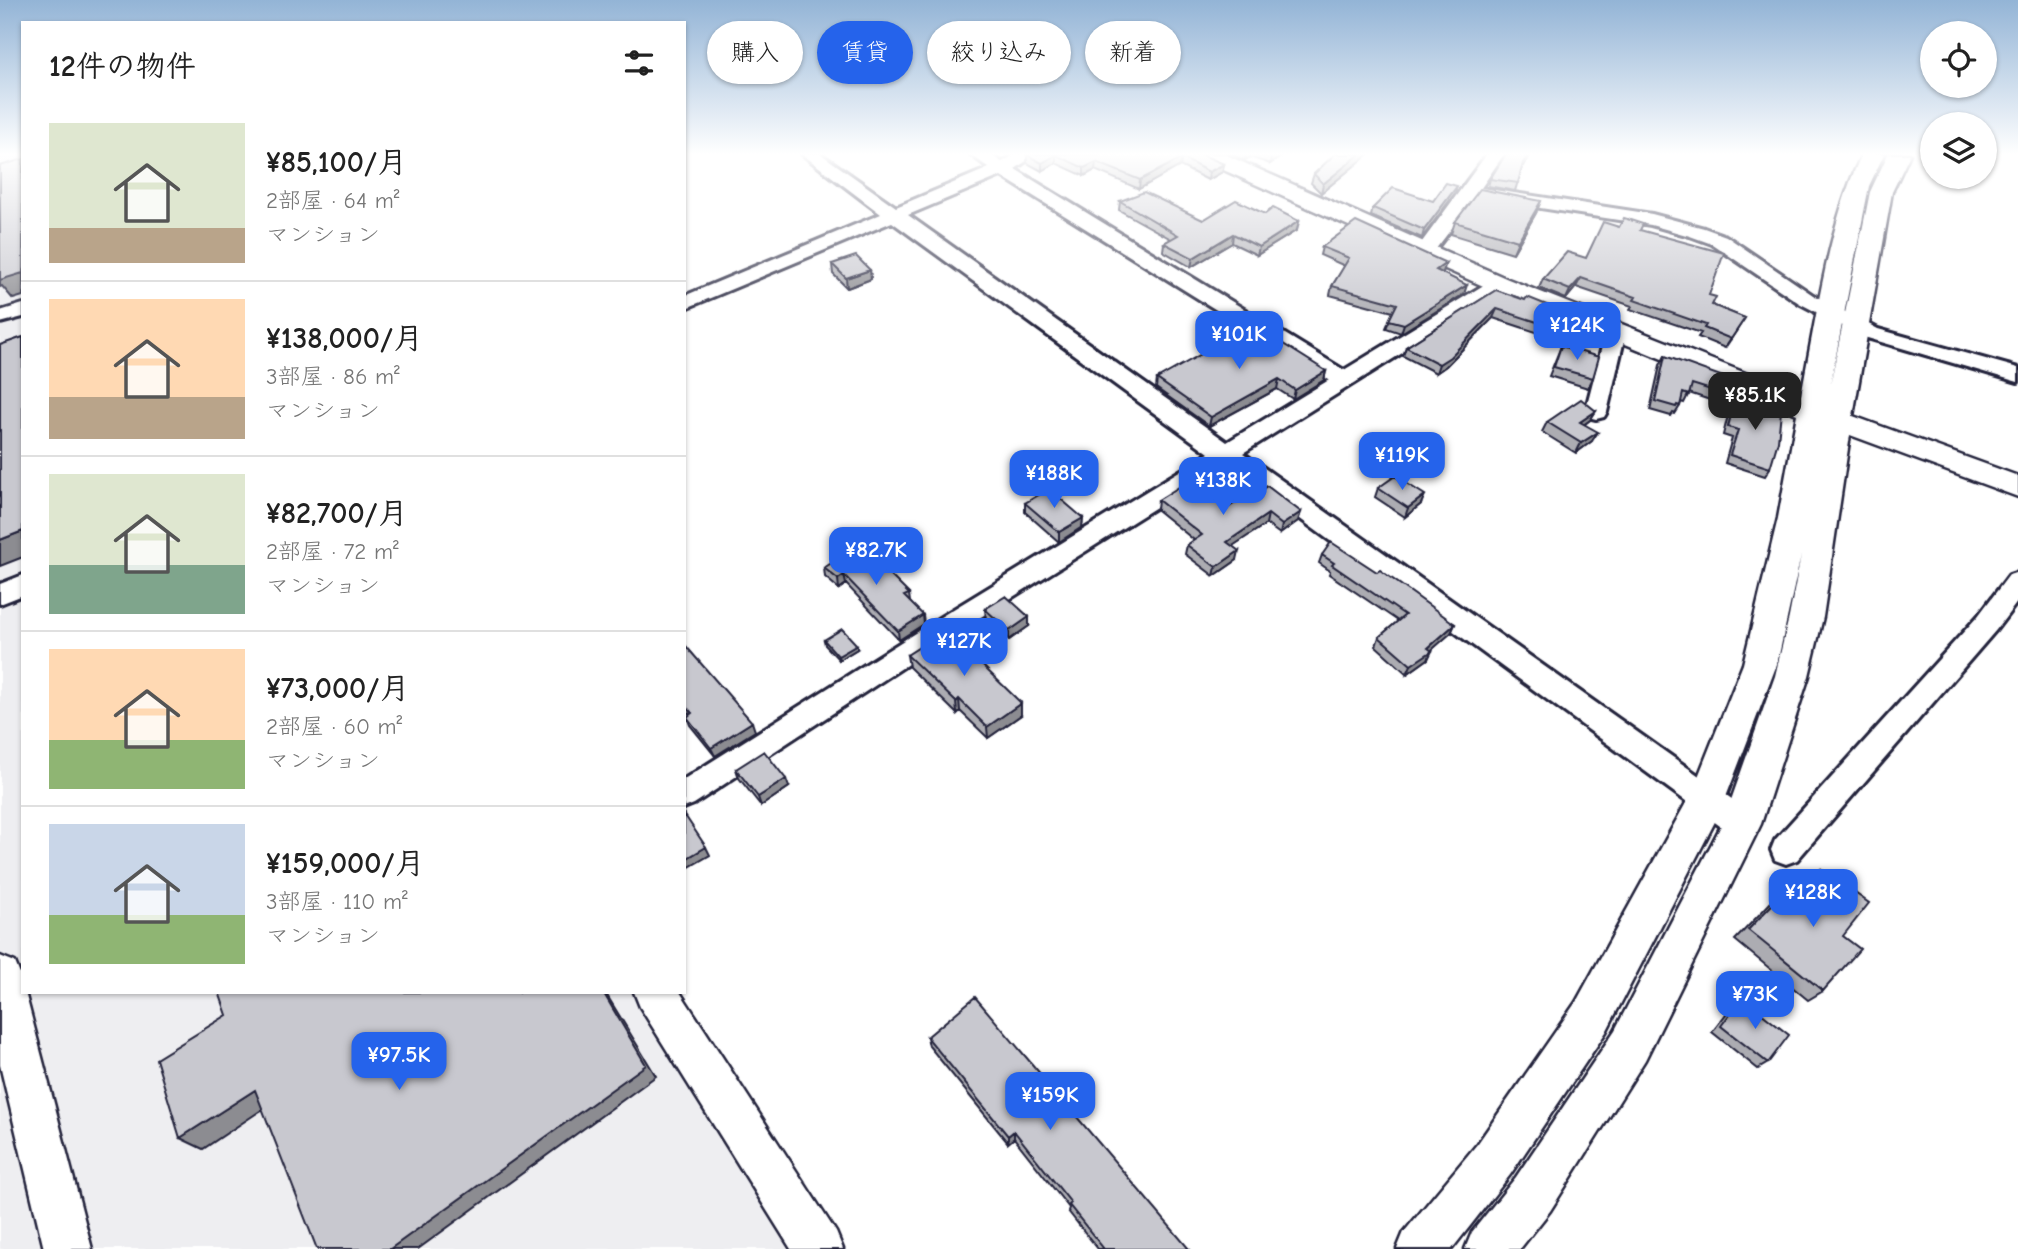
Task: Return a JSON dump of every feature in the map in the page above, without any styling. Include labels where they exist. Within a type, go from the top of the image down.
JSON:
[{"type":"street","points":[[686,302],[895,212]]},
{"type":"street","points":[[1072,212],[1343,379]]},
{"type":"street","points":[[1339,212],[1499,284],[1827,415],[2018,487]]},
{"type":"street","points":[[1425,250],[1454,212]]},
{"type":"street","points":[[1603,212],[1641,218],[1719,240],[1806,299],[1871,333],[2018,375]]},
{"type":"street","points":[[1489,1249],[1533,1194],[1630,1045],[1742,824],[1792,676],[1806,617],[1827,415],[1855,212]]},
{"type":"street","points":[[1842,318],[1875,212]]},
{"type":"street","points":[[891,214],[1742,824]]},
{"type":"street","points":[[686,794],[951,624],[1499,284]]},
{"type":"street","points":[[0,317],[21,311]]},
{"type":"street","points":[[1596,412],[1616,331]]},
{"type":"street","points":[[1421,1249],[1494,1159],[1591,1017],[1708,798],[1760,664],[1793,518],[1827,415]]},
{"type":"street","points":[[1786,850],[1987,623],[2018,582]]},
{"type":"street","points":[[0,594],[21,586]]},
{"type":"street","points":[[0,977],[68,1249]]},
{"type":"street","points":[[656,994],[819,1249]]},
{"type":"shaded area","points":[[0,212],[21,212],[21,994],[635,994],[795,1249],[0,1249]]},
{"type":"building","points":[[0,212],[21,212],[21,274],[0,280]]},
{"type":"building","points":[[1139,212],[1187,212],[1203,220],[1216,212],[1282,212],[1299,221],[1259,247],[1233,234],[1193,258],[1164,243],[1178,235]]},
{"type":"building","points":[[1383,212],[1437,212],[1424,230]]},
{"type":"building","points":[[1462,212],[1535,212],[1518,241],[1455,222]]},
{"type":"building","points":[[1624,218],[1643,224],[1640,230],[1724,253],[1709,295],[1716,297],[1712,305],[1745,318],[1731,339],[1704,328],[1706,325],[1581,278],[1570,290],[1543,279],[1567,252],[1586,258],[1603,222],[1619,227]]},
{"type":"building","points":[[1356,222],[1446,263],[1436,270],[1467,285],[1404,324],[1389,320],[1397,304],[1332,286],[1349,258],[1322,247]]},
{"type":"building","points":[[856,256],[870,270],[846,278],[832,264]]},
{"type":"building","points":[[1496,290],[1525,300],[1527,297],[1584,320],[1577,335],[1497,309],[1450,357],[1439,364],[1406,347]]},
{"type":"building","points":[[1253,325],[1326,371],[1295,390],[1279,379],[1211,417],[1157,379]]},
{"type":"building","points":[[21,338],[21,532],[0,540],[0,345]]},
{"type":"building","points":[[1561,346],[1599,357],[1593,378],[1554,367]]},
{"type":"building","points":[[1665,356],[1732,380],[1727,395],[1692,384],[1689,395],[1683,393],[1680,406],[1655,401]]},
{"type":"building","points":[[1581,399],[1596,411],[1580,422],[1598,432],[1581,443],[1547,422]]},
{"type":"building","points":[[1735,399],[1781,411],[1778,441],[1770,468],[1730,455],[1738,430],[1728,427]]},
{"type":"building","points":[[1395,476],[1425,495],[1408,508],[1378,488]]},
{"type":"building","points":[[1192,479],[1229,507],[1240,500],[1243,502],[1267,486],[1301,512],[1282,525],[1268,514],[1227,542],[1239,551],[1216,567],[1187,545],[1202,535],[1158,500]]},
{"type":"building","points":[[1049,489],[1083,518],[1059,532],[1025,503]]},
{"type":"building","points":[[1331,542],[1377,572],[1380,570],[1455,624],[1428,648],[1432,651],[1411,665],[1379,637],[1405,615],[1332,565],[1334,563],[1322,555]]},
{"type":"building","points":[[855,547],[877,562],[909,594],[904,596],[923,615],[898,631],[844,575],[838,579],[824,568]]},
{"type":"building","points":[[1006,596],[1029,617],[1009,631],[985,609]]},
{"type":"building","points":[[842,629],[857,645],[838,656],[824,640]]},
{"type":"building","points":[[946,630],[1021,703],[987,727],[959,699],[956,702],[907,655]]},
{"type":"building","points":[[686,646],[752,722],[711,748],[687,717],[692,713],[686,706]]},
{"type":"building","points":[[764,751],[786,779],[758,797],[736,769]]},
{"type":"building","points":[[686,817],[706,847],[686,859]]},
{"type":"building","points":[[1821,869],[1869,903],[1843,936],[1860,949],[1823,991],[1748,930],[1785,891],[1797,900]]},
{"type":"building","points":[[220,994],[604,994],[646,1065],[390,1249],[317,1249],[255,1090],[180,1138],[156,1059],[227,1015]]},
{"type":"building","points":[[975,997],[1189,1249],[1104,1249],[1014,1131],[1008,1136],[927,1037]]},
{"type":"building","points":[[1742,998],[1789,1035],[1768,1063],[1721,1026]]}]
